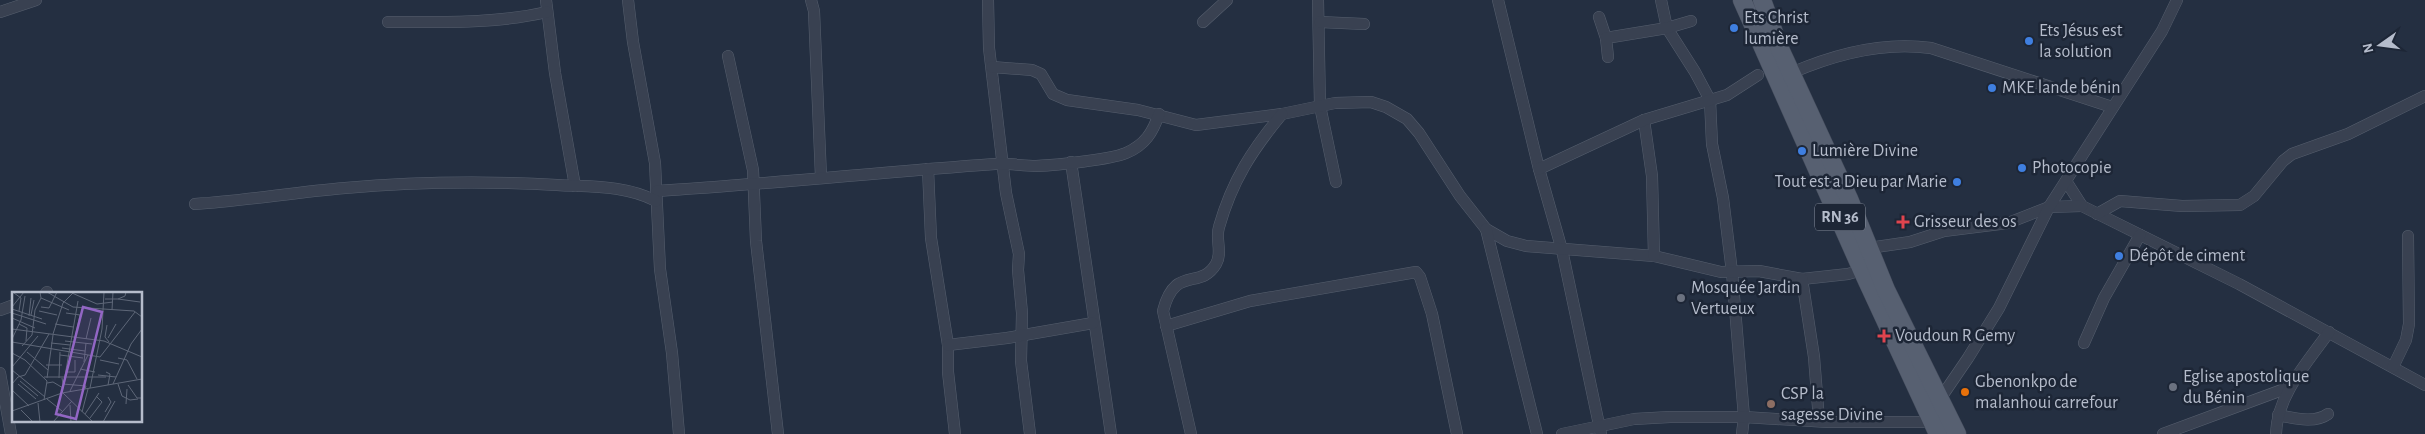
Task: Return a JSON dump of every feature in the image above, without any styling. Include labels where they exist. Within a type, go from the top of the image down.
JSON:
[{"type":"main road","name":"RN 36","points":[[1742,0],[1862,270],[1935,428]]},
{"type":"main road","name":"RN 36","points":[[1762,0],[1791,74],[1822,139],[1886,290],[1957,434]]},
{"type":"street","points":[[0,12],[14,4],[36,0]]},
{"type":"street","points":[[628,0],[633,42],[655,163],[660,268],[672,353],[679,434]]},
{"type":"street","points":[[810,0],[814,11],[821,177]]},
{"type":"street","points":[[988,0],[989,48],[1011,221],[1019,254],[1021,361],[1030,434]]},
{"type":"street","points":[[1203,22],[1227,0]]},
{"type":"street","points":[[1318,0],[1320,22],[1320,106],[1336,182]]},
{"type":"street","points":[[1498,0],[1539,168],[1562,250],[1600,430]]},
{"type":"street","points":[[1661,0],[1667,28],[1710,100],[1712,144],[1723,198],[1732,272],[1744,417],[1742,434]]},
{"type":"street","points":[[1940,399],[1968,358],[1998,308],[2050,207],[2162,31],[2177,0]]},
{"type":"street","points":[[388,22],[480,21],[526,17],[547,6],[555,73],[575,186]]},
{"type":"street","points":[[1599,17],[1606,38],[1608,57]]},
{"type":"street","points":[[1606,38],[1667,28],[1691,21]]},
{"type":"street","points":[[1320,22],[1364,24]]},
{"type":"street","points":[[1791,74],[1820,60],[1870,49],[1900,45],[1917,46],[1931,48],[2112,107]]},
{"type":"street","points":[[728,56],[755,185],[756,241],[778,434]]},
{"type":"street","points":[[992,67],[1032,70],[1041,74],[1053,94],[1066,100],[1159,114],[1178,122],[1196,125],[1282,114],[1335,103],[1371,102],[1408,119],[1460,196],[1486,230],[1537,434]]},
{"type":"street","points":[[1539,168],[1644,120],[1727,95],[1758,75]]},
{"type":"street","points":[[2097,214],[2120,201],[2182,206],[2240,205],[2254,196],[2283,161],[2292,154],[2348,134],[2425,96]]},
{"type":"street","points":[[195,204],[238,201],[345,188],[406,184],[500,182],[624,189],[657,196],[821,177],[1004,163],[1036,166],[1125,153],[1142,144],[1153,132],[1159,114]]},
{"type":"street","points":[[1191,434],[1163,311],[1167,296],[1180,282],[1210,272],[1215,266],[1220,248],[1217,234],[1236,178],[1257,145],[1282,114]]},
{"type":"street","points":[[1644,120],[1652,176],[1654,256]]},
{"type":"street","points":[[1070,162],[1111,434]]},
{"type":"street","points":[[928,169],[931,238],[948,345],[948,372],[955,434]]},
{"type":"street","points":[[2066,181],[2082,206],[2239,284],[2425,384]]},
{"type":"street","points":[[1868,248],[1910,242],[1944,231],[2008,223],[2050,207],[2082,206]]},
{"type":"street","points":[[1486,230],[1507,241],[1526,246],[1654,256],[1720,272],[1759,271],[1802,279],[1848,274],[1862,270]]},
{"type":"street","points":[[2084,343],[2104,298],[2140,236]]},
{"type":"street","points":[[2393,367],[2406,340],[2409,324],[2408,236]]},
{"type":"street","points":[[1166,326],[1250,301],[1416,272],[1420,276],[1432,314],[1457,434]]},
{"type":"street","points":[[1802,279],[1825,434]]},
{"type":"street","points":[[0,310],[12,306]]},
{"type":"street","points":[[948,345],[1022,336],[1093,323]]},
{"type":"street","points":[[2276,434],[2278,415],[2290,387],[2329,332]]},
{"type":"street","points":[[0,373],[11,434]]},
{"type":"street","points":[[2162,434],[2290,387]]},
{"type":"street","points":[[2278,415],[2321,419],[2328,414]]},
{"type":"street","points":[[1562,434],[1600,430],[1634,419],[1744,417],[1935,428]]},
{"type":"place","name":"Ets Christ lumière","points":[[1734,28]]},
{"type":"place","name":"Ets Jésus est la solution","points":[[2029,41]]},
{"type":"place","name":"MKE lande bénin","points":[[1992,88]]},
{"type":"place","name":"Lumière Divine","points":[[1802,151]]},
{"type":"place","name":"Photocopie","points":[[2022,168]]},
{"type":"place","name":"Tout est a Dieu par Marie","points":[[1957,182]]},
{"type":"place","name":"Grisseur des os","points":[[1903,222]]},
{"type":"place","name":"Dépôt de ciment","points":[[2119,256]]},
{"type":"place","name":"Mosquée Jardin Vertueux","points":[[1681,298]]},
{"type":"place","name":"Voudoun R Gemy","points":[[1884,336]]},
{"type":"place","name":"Eglise apostolique du Bénin","points":[[2173,387]]},
{"type":"place","name":"Gbenonkpo de malanhoui carrefour","points":[[1965,392]]},
{"type":"place","name":"CSP la sagesse Divine","points":[[1771,404]]}]
